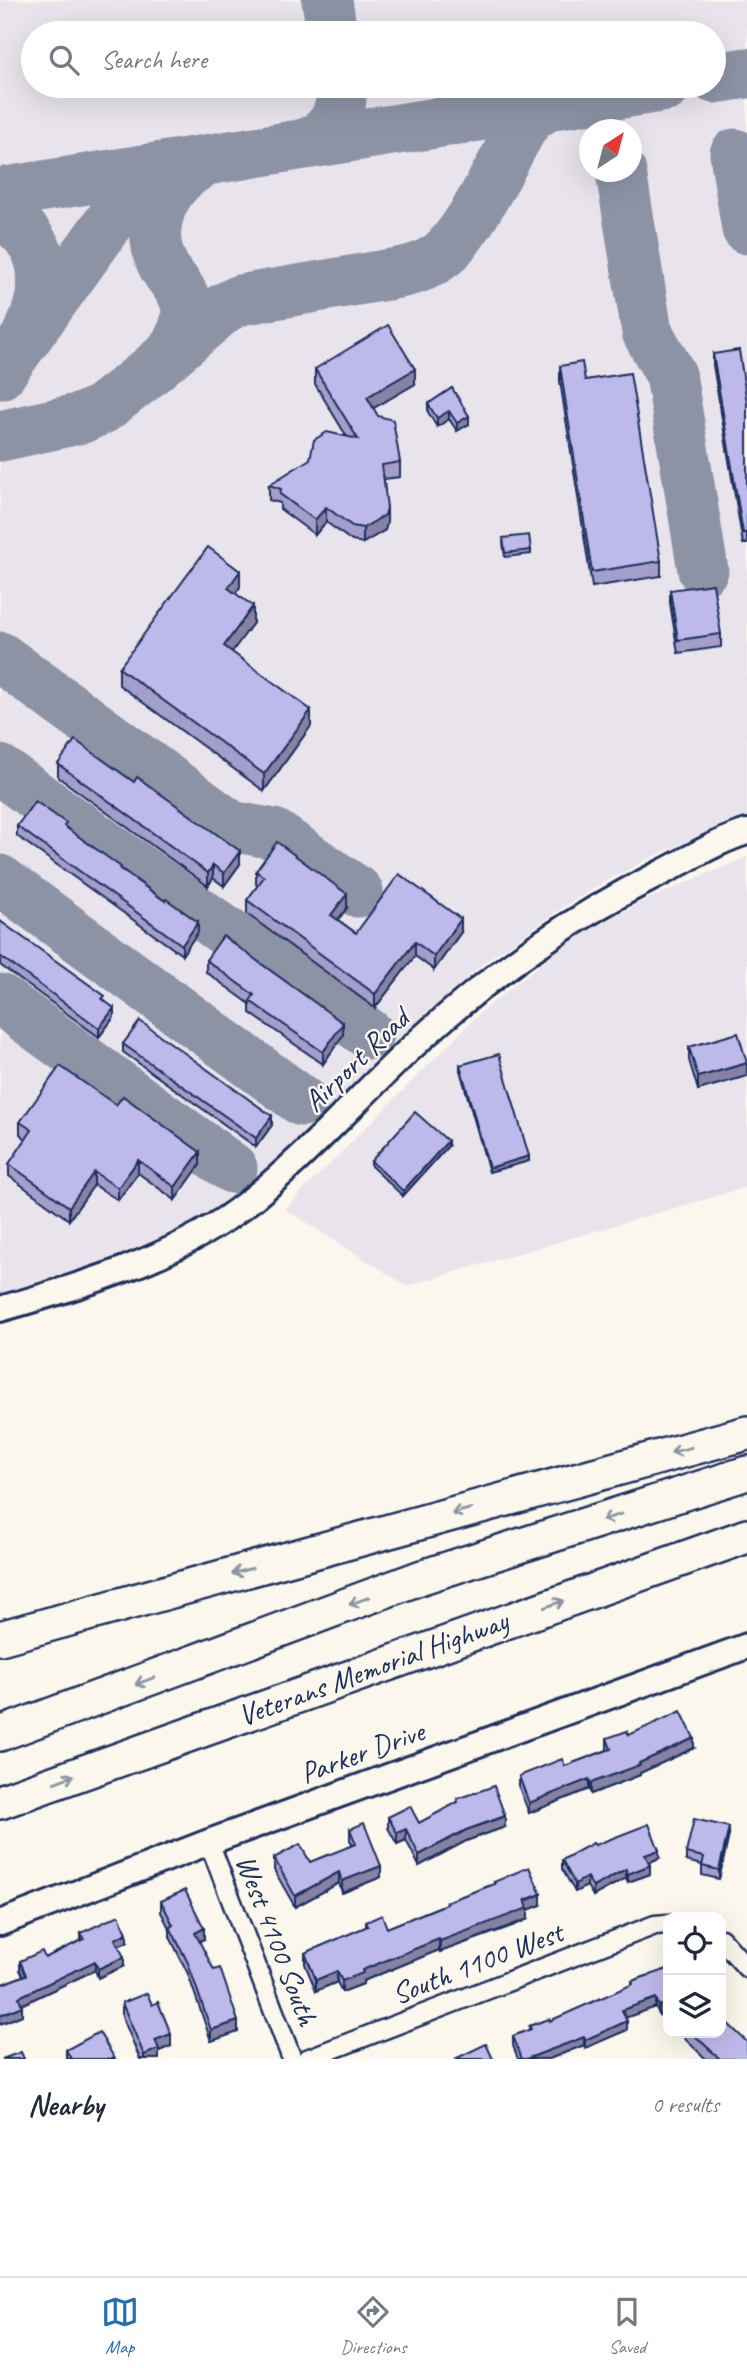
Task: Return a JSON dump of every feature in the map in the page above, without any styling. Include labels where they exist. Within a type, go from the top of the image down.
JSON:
[{"type":"highway","points":[[0,1638],[747,1433]]},
{"type":"highway","points":[[0,1734],[422,1577],[747,1473]]},
{"type":"highway","name":"Veterans Memorial Highway","points":[[0,1802],[747,1536]]},
{"type":"street","name":"Airport Road","points":[[0,1310],[56,1293],[166,1252],[236,1211],[298,1161],[421,1038],[530,948],[606,900],[747,832]]},
{"type":"street","name":"Parker Drive","points":[[0,1923],[209,1842],[747,1646]]},
{"type":"street","name":"West 4100 South","points":[[209,1842],[292,2059]]},
{"type":"street","name":"South 1100 West","points":[[307,2059],[655,1925],[663,1924]]},
{"type":"street","points":[[726,1945],[747,1968]]},
{"type":"shaded area","points":[[0,0],[747,0],[747,816],[650,858],[601,884],[485,962],[414,1026],[283,1158],[218,1209],[175,1234],[120,1259],[0,1297]]},
{"type":"shaded area","points":[[747,857],[747,1187],[407,1286],[285,1209],[483,1010],[571,940],[641,902]]},
{"type":"building","points":[[388,325],[415,369],[367,397],[378,416],[393,420],[400,462],[382,465],[387,508],[385,515],[363,528],[352,526],[326,507],[315,520],[280,494],[281,489],[269,485],[310,459],[314,440],[327,432],[358,439],[315,369]]},
{"type":"building","points":[[739,350],[747,403],[747,533],[743,533],[713,354]]},
{"type":"building","points":[[582,362],[585,380],[630,373],[661,561],[592,572],[560,366]]},
{"type":"building","points":[[452,388],[469,416],[457,423],[449,411],[437,418],[428,404]]},
{"type":"building","points":[[529,535],[531,550],[505,553],[503,538]]},
{"type":"building","points":[[208,547],[240,571],[228,588],[253,606],[224,646],[311,710],[264,774],[119,668]]},
{"type":"building","points":[[713,584],[721,634],[678,640],[670,590]]},
{"type":"building","points":[[75,740],[134,782],[137,777],[240,851],[224,873],[213,865],[208,873],[58,764]]},
{"type":"building","points":[[35,801],[66,823],[64,826],[121,867],[120,869],[198,922],[182,945],[17,826]]},
{"type":"building","points":[[277,842],[347,894],[331,915],[356,933],[399,874],[461,919],[434,956],[415,942],[375,994],[247,900],[264,877],[256,871]]},
{"type":"building","points":[[0,921],[105,996],[102,999],[114,1008],[99,1028],[0,956]]},
{"type":"building","points":[[223,936],[343,1023],[323,1052],[250,1001],[254,995],[206,960]]},
{"type":"building","points":[[140,1021],[272,1116],[256,1138],[123,1044]]},
{"type":"building","points":[[738,1033],[747,1063],[698,1077],[689,1047]]},
{"type":"building","points":[[499,1054],[529,1156],[489,1168],[460,1065]]},
{"type":"building","points":[[60,1066],[116,1105],[123,1096],[200,1152],[175,1187],[138,1160],[118,1188],[94,1172],[69,1207],[9,1164],[32,1130],[20,1122]]},
{"type":"building","points":[[415,1112],[448,1141],[403,1191],[371,1161]]},
{"type":"building","points":[[681,1711],[694,1738],[639,1763],[640,1765],[591,1783],[589,1779],[529,1803],[519,1776],[562,1759],[565,1766],[611,1749],[607,1738],[627,1731],[629,1735]]},
{"type":"building","points":[[494,1786],[505,1816],[466,1830],[419,1855],[406,1829],[397,1833],[388,1817],[410,1806],[419,1823],[458,1802],[457,1799]]},
{"type":"building","points":[[694,1819],[729,1827],[719,1870],[702,1866],[704,1857],[686,1853]]},
{"type":"building","points":[[364,1823],[381,1866],[342,1881],[339,1872],[295,1896],[274,1858],[300,1844],[310,1862],[356,1844],[350,1829]]},
{"type":"building","points":[[649,1824],[659,1850],[645,1855],[650,1865],[628,1874],[626,1869],[593,1887],[587,1877],[575,1884],[562,1860],[593,1843],[595,1845]]},
{"type":"building","points":[[529,1867],[541,1894],[525,1900],[528,1908],[440,1941],[439,1939],[362,1970],[363,1973],[342,1981],[337,1971],[316,1980],[305,1953],[368,1926],[366,1922],[382,1915],[387,1928],[495,1884],[494,1882]]},
{"type":"building","points":[[185,1890],[204,1928],[195,1933],[214,1970],[220,1968],[238,2021],[211,2030],[188,1963],[170,1927],[173,1925],[161,1901]]},
{"type":"building","points":[[119,1915],[127,1933],[115,1939],[124,1957],[98,1969],[95,1961],[19,1997],[22,2006],[0,2015],[0,1985],[26,1975],[20,1961],[42,1951],[45,1958],[84,1939],[81,1933]]},
{"type":"building","points":[[663,1971],[663,2005],[659,2006],[656,1998],[622,2010],[627,2021],[585,2040],[584,2037],[522,2059],[513,2036],[531,2029],[529,2026],[549,2019],[550,2021],[633,1984],[632,1981]]},
{"type":"building","points":[[147,1993],[152,2005],[158,2002],[171,2034],[155,2040],[159,2049],[144,2055],[122,2003]]},
{"type":"building","points":[[726,2022],[747,2042],[747,2059],[720,2059],[697,2038],[726,2038]]},
{"type":"building","points":[[99,2032],[115,2059],[71,2059],[66,2050]]},
{"type":"building","points":[[486,2044],[493,2059],[455,2059]]},
{"type":"building","points":[[21,2052],[24,2059],[2,2059]]},
{"type":"taxiway","points":[[327,0],[330,21]]},
{"type":"taxiway","points":[[726,76],[747,73]]},
{"type":"taxiway","points":[[305,144],[322,135],[334,121],[341,98]]},
{"type":"taxiway","points":[[0,193],[591,98]]},
{"type":"taxiway","points":[[0,436],[82,418],[102,409],[224,308],[240,300],[404,272],[435,260],[462,232],[523,126],[530,117],[548,105]]},
{"type":"taxiway","points":[[735,154],[747,229]]},
{"type":"taxiway","points":[[166,358],[182,332],[187,311],[182,294],[158,253],[156,224],[160,210],[174,185],[197,166]]},
{"type":"taxiway","points":[[0,374],[116,213],[143,185],[171,168]]},
{"type":"taxiway","points":[[623,182],[647,332],[671,375],[703,570]]},
{"type":"taxiway","points":[[0,213],[27,235],[40,262],[42,291],[32,325]]},
{"type":"taxiway","points":[[0,657],[231,826],[274,834],[358,892]]},
{"type":"taxiway","points":[[0,770],[369,1034]]},
{"type":"taxiway","points":[[0,880],[302,1101]]},
{"type":"taxiway","points":[[0,999],[232,1168]]}]
